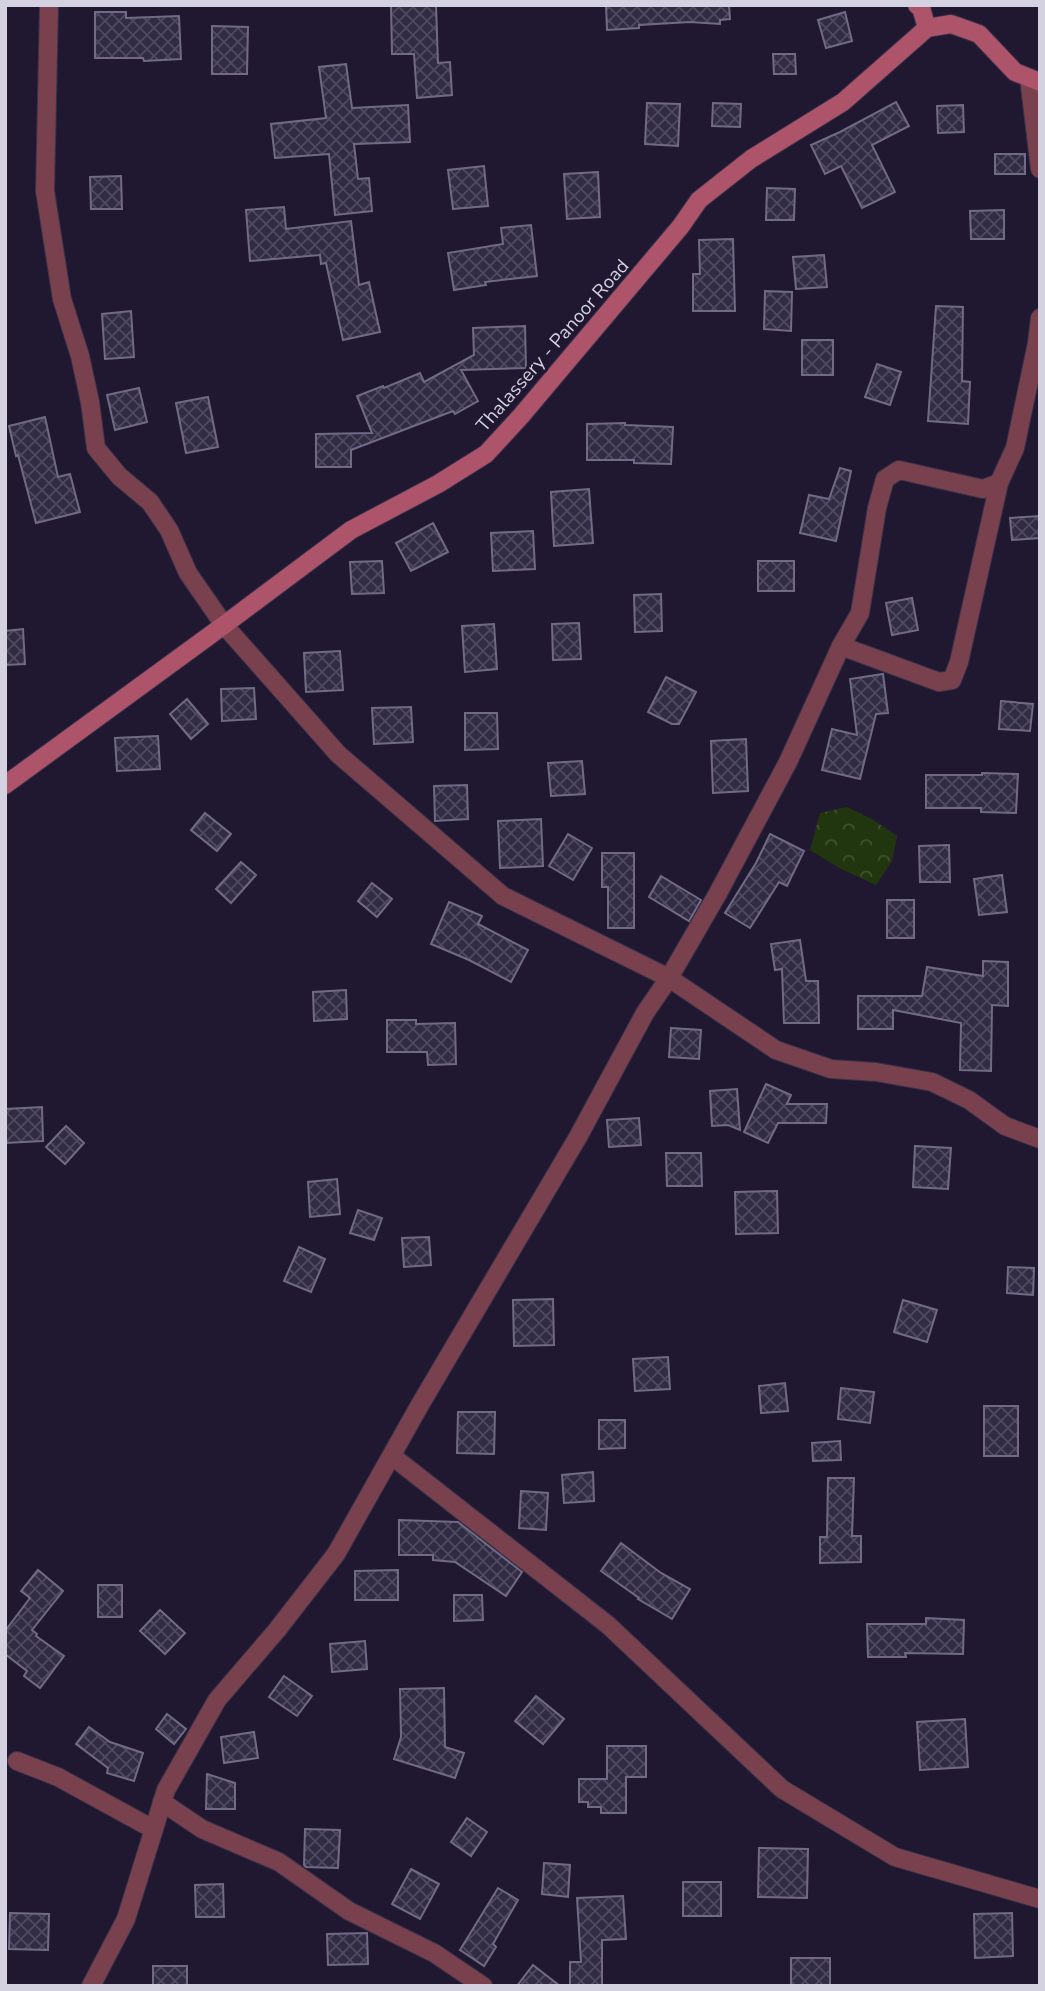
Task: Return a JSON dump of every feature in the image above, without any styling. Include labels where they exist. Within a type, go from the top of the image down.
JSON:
[{"type":"main road","points":[[917,5],[921,8],[927,28],[951,24],[979,34],[1015,72],[1034,80]]},
{"type":"main road","name":"Thalassery - Panoor Road","points":[[5,785],[351,530],[438,484],[486,454],[663,247],[699,200],[751,159],[843,102],[927,28]]},
{"type":"street","points":[[49,5],[45,191],[62,299],[80,356],[96,448],[119,476],[150,502],[169,530],[188,573],[225,625],[338,754],[503,896],[669,978],[776,1050],[831,1069],[876,1072],[932,1082],[969,1100],[1005,1126],[1040,1139]]},
{"type":"street","points":[[1034,80],[1040,169]]},
{"type":"street","points":[[841,646],[939,682],[952,680],[959,662],[999,483],[1015,448],[1040,318]]},
{"type":"street","points":[[91,1986],[126,1919],[166,1790],[218,1700],[336,1554],[578,1137],[645,1013],[718,895],[788,762],[841,646],[860,613],[877,508],[885,479],[899,470],[983,489],[999,483]]},
{"type":"street","points":[[392,1457],[608,1625],[782,1789],[895,1857],[1040,1899]]},
{"type":"street","points":[[17,1761],[58,1777],[153,1829]]},
{"type":"street","points":[[162,1802],[202,1829],[279,1862],[349,1911],[434,1953],[483,1986]]},
{"type":"green space","points":[[847,807],[872,819],[897,836],[892,861],[876,885],[841,869],[810,850],[820,813]]},
{"type":"building","points":[[391,5],[436,5],[438,63],[450,62],[452,95],[417,98],[414,54],[392,54]]},
{"type":"building","points":[[606,5],[729,5],[730,19],[720,20],[720,24],[690,22],[607,30]]},
{"type":"building","points":[[95,12],[126,12],[126,18],[179,16],[181,59],[144,61],[143,58],[95,58]]},
{"type":"building","points":[[845,12],[852,41],[826,48],[818,20]]},
{"type":"building","points":[[212,26],[248,27],[247,74],[212,74]]},
{"type":"building","points":[[773,54],[795,54],[796,74],[774,74]]},
{"type":"building","points":[[346,64],[352,108],[408,105],[410,142],[354,144],[358,179],[369,178],[372,211],[335,215],[329,154],[275,158],[271,124],[326,118],[319,67]]},
{"type":"building","points":[[896,102],[909,126],[872,145],[895,192],[862,208],[841,166],[825,174],[811,145]]},
{"type":"building","points":[[647,103],[680,104],[678,146],[645,144]]},
{"type":"building","points":[[713,103],[741,104],[740,127],[712,126]]},
{"type":"building","points":[[963,105],[964,132],[938,133],[937,106]]},
{"type":"building","points":[[995,154],[1025,154],[1025,174],[995,174]]},
{"type":"building","points":[[484,166],[488,206],[453,209],[448,170]]},
{"type":"building","points":[[598,172],[600,217],[567,219],[564,174]]},
{"type":"building","points":[[121,176],[122,209],[91,209],[90,177]]},
{"type":"building","points":[[767,188],[795,189],[794,220],[766,220]]},
{"type":"building","points":[[284,207],[286,229],[351,221],[359,285],[369,282],[380,332],[343,340],[326,263],[321,264],[320,255],[250,261],[246,210]]},
{"type":"building","points":[[1004,210],[1004,239],[971,239],[970,211]]},
{"type":"building","points":[[531,225],[537,276],[485,282],[486,285],[454,290],[448,253],[503,244],[501,228]]},
{"type":"building","points":[[733,239],[735,311],[693,311],[693,274],[700,274],[699,240]]},
{"type":"building","points":[[824,255],[827,287],[796,289],[793,257]]},
{"type":"building","points":[[765,291],[792,292],[791,331],[764,329]]},
{"type":"building","points":[[936,306],[963,307],[962,381],[970,382],[968,424],[928,421]]},
{"type":"building","points":[[131,311],[134,357],[105,359],[102,314]]},
{"type":"building","points":[[525,326],[526,368],[461,370],[478,401],[455,414],[453,411],[351,450],[351,467],[316,467],[316,434],[372,433],[357,396],[420,373],[424,382],[474,355],[473,328]]},
{"type":"building","points":[[802,340],[833,340],[833,375],[802,375]]},
{"type":"building","points":[[877,364],[901,372],[890,405],[865,397]]},
{"type":"building","points":[[139,388],[147,422],[115,430],[107,395]]},
{"type":"building","points":[[208,397],[218,447],[186,453],[176,403]]},
{"type":"building","points":[[45,417],[58,477],[70,474],[80,512],[36,523],[9,426]]},
{"type":"building","points":[[625,423],[673,427],[671,464],[634,463],[634,460],[587,460],[587,424]]},
{"type":"building","points":[[840,468],[851,471],[836,541],[800,533],[809,495],[829,499]]},
{"type":"building","points":[[589,489],[593,543],[554,546],[551,492]]},
{"type":"building","points":[[1040,516],[1040,538],[1012,540],[1010,518]]},
{"type":"building","points":[[433,523],[448,552],[411,571],[396,543]]},
{"type":"building","points":[[533,531],[535,569],[493,571],[491,533]]},
{"type":"building","points":[[382,561],[384,593],[352,594],[350,562]]},
{"type":"building","points":[[758,561],[794,561],[794,591],[758,591]]},
{"type":"building","points":[[661,594],[662,631],[635,632],[634,595]]},
{"type":"building","points":[[912,598],[918,630],[892,635],[886,603]]},
{"type":"building","points":[[579,623],[581,659],[553,660],[552,624]]},
{"type":"building","points":[[494,624],[497,669],[465,672],[462,626]]},
{"type":"building","points":[[23,629],[25,664],[5,665],[5,631]]},
{"type":"building","points":[[340,651],[343,690],[306,692],[304,653]]},
{"type":"building","points":[[883,674],[888,713],[876,714],[860,779],[822,770],[832,729],[857,735],[850,679]]},
{"type":"building","points":[[666,677],[696,692],[679,724],[672,724],[648,712]]},
{"type":"building","points":[[254,688],[256,719],[222,721],[221,689]]},
{"type":"building","points":[[187,699],[208,724],[191,739],[170,714]]},
{"type":"building","points":[[1001,701],[1033,704],[1030,731],[999,729]]},
{"type":"building","points":[[411,707],[413,742],[374,744],[372,708]]},
{"type":"building","points":[[465,713],[497,713],[498,749],[465,750]]},
{"type":"building","points":[[158,736],[160,769],[117,771],[115,738]]},
{"type":"building","points":[[746,739],[748,791],[713,793],[711,741]]},
{"type":"building","points":[[582,761],[585,794],[551,796],[548,763]]},
{"type":"building","points":[[1018,774],[1016,813],[981,812],[981,808],[926,808],[926,775]]},
{"type":"building","points":[[467,785],[468,819],[435,821],[434,786]]},
{"type":"building","points":[[205,813],[231,834],[217,851],[191,830]]},
{"type":"building","points":[[541,819],[543,866],[500,868],[498,821]]},
{"type":"building","points":[[568,834],[592,848],[573,880],[549,866]]},
{"type":"building","points":[[770,834],[804,851],[787,886],[779,882],[750,928],[725,913],[756,863]]},
{"type":"building","points":[[949,845],[950,882],[920,882],[919,846]]},
{"type":"building","points":[[602,853],[634,853],[634,928],[608,928],[608,887],[602,887]]},
{"type":"building","points":[[241,862],[256,875],[231,903],[216,889]]},
{"type":"building","points":[[1002,875],[1007,912],[979,915],[974,879]]},
{"type":"building","points":[[661,876],[701,900],[689,921],[649,897]]},
{"type":"building","points":[[372,883],[392,899],[377,917],[358,901]]},
{"type":"building","points":[[887,900],[914,900],[914,938],[887,938]]},
{"type":"building","points":[[449,902],[482,916],[478,924],[528,950],[511,982],[431,944]]},
{"type":"building","points":[[800,940],[806,981],[818,981],[819,1023],[784,1023],[782,969],[775,970],[771,944]]},
{"type":"building","points":[[983,961],[1008,962],[1008,1006],[992,1005],[991,1071],[960,1070],[961,1023],[893,1010],[893,1029],[858,1029],[858,996],[922,996],[927,967],[983,976]]},
{"type":"building","points":[[346,990],[347,1019],[314,1021],[313,992]]},
{"type":"building","points":[[387,1020],[416,1020],[416,1024],[455,1023],[456,1064],[428,1065],[427,1052],[387,1052]]},
{"type":"building","points":[[671,1028],[701,1030],[699,1059],[669,1057]]},
{"type":"building","points":[[766,1084],[791,1095],[787,1104],[827,1104],[826,1123],[778,1123],[768,1143],[744,1132]]},
{"type":"building","points":[[737,1089],[740,1130],[728,1125],[712,1126],[710,1091]]},
{"type":"building","points":[[42,1107],[43,1141],[5,1143],[5,1109]]},
{"type":"building","points":[[639,1118],[641,1145],[609,1147],[607,1120]]},
{"type":"building","points":[[66,1126],[84,1143],[65,1164],[46,1147]]},
{"type":"building","points":[[915,1146],[951,1148],[948,1189],[913,1187]]},
{"type":"building","points":[[666,1153],[701,1153],[702,1186],[667,1186]]},
{"type":"building","points":[[337,1179],[340,1214],[310,1217],[308,1182]]},
{"type":"building","points":[[777,1191],[778,1233],[736,1234],[735,1192]]},
{"type":"building","points":[[358,1210],[382,1218],[374,1240],[350,1233]]},
{"type":"building","points":[[429,1237],[431,1265],[404,1267],[402,1238]]},
{"type":"building","points":[[299,1247],[325,1259],[311,1292],[284,1281]]},
{"type":"building","points":[[1008,1267],[1034,1268],[1033,1295],[1007,1293]]},
{"type":"building","points":[[553,1299],[554,1345],[514,1346],[513,1300]]},
{"type":"building","points":[[903,1300],[937,1310],[927,1342],[894,1332]]},
{"type":"building","points":[[668,1357],[670,1389],[635,1391],[633,1359]]},
{"type":"building","points":[[785,1383],[788,1411],[761,1413],[759,1386]]},
{"type":"building","points":[[841,1388],[874,1392],[870,1423],[838,1419]]},
{"type":"building","points":[[984,1406],[1018,1406],[1018,1456],[984,1456]]},
{"type":"building","points":[[458,1412],[495,1412],[494,1454],[457,1453]]},
{"type":"building","points":[[599,1420],[625,1420],[625,1448],[599,1449]]},
{"type":"building","points":[[840,1441],[841,1460],[813,1461],[812,1443]]},
{"type":"building","points":[[593,1472],[594,1501],[564,1503],[562,1475]]},
{"type":"building","points":[[828,1478],[854,1478],[852,1536],[861,1536],[861,1562],[820,1563],[820,1537],[827,1537]]},
{"type":"building","points":[[521,1491],[548,1493],[546,1530],[519,1528]]},
{"type":"building","points":[[399,1520],[458,1522],[522,1572],[506,1596],[455,1562],[433,1560],[433,1555],[399,1555]]},
{"type":"building","points":[[621,1543],[661,1573],[690,1589],[672,1619],[638,1599],[601,1571]]},
{"type":"building","points":[[38,1570],[63,1591],[32,1630],[36,1636],[64,1656],[40,1688],[24,1676],[27,1671],[5,1654],[5,1631],[30,1598],[21,1591]]},
{"type":"building","points":[[398,1570],[398,1600],[355,1600],[355,1571]]},
{"type":"building","points":[[98,1585],[122,1585],[122,1617],[98,1617]]},
{"type":"building","points":[[454,1595],[482,1595],[483,1620],[454,1621]]},
{"type":"building","points":[[160,1610],[185,1633],[165,1654],[140,1631]]},
{"type":"building","points":[[926,1618],[964,1620],[963,1654],[905,1653],[906,1657],[868,1657],[867,1624],[926,1624]]},
{"type":"building","points":[[365,1641],[367,1669],[332,1672],[330,1644]]},
{"type":"building","points":[[284,1676],[312,1696],[297,1716],[269,1697]]},
{"type":"building","points":[[444,1688],[445,1747],[464,1753],[455,1778],[394,1759],[401,1737],[400,1689]]},
{"type":"building","points":[[536,1696],[564,1719],[543,1744],[515,1721]]},
{"type":"building","points":[[167,1714],[186,1729],[174,1744],[156,1729]]},
{"type":"building","points":[[965,1719],[968,1767],[920,1770],[917,1722]]},
{"type":"building","points":[[89,1727],[110,1742],[143,1753],[134,1781],[107,1773],[108,1768],[76,1744]]},
{"type":"building","points":[[254,1732],[258,1758],[224,1763],[221,1737]]},
{"type":"building","points":[[607,1746],[646,1746],[646,1777],[626,1777],[626,1813],[601,1813],[601,1807],[588,1807],[588,1802],[579,1802],[579,1779],[607,1779]]},
{"type":"building","points":[[207,1774],[235,1783],[235,1809],[206,1809]]},
{"type":"building","points":[[467,1818],[487,1832],[471,1856],[451,1842]]},
{"type":"building","points":[[305,1829],[340,1830],[338,1868],[304,1865]]},
{"type":"building","points":[[759,1848],[808,1849],[807,1898],[758,1897]]},
{"type":"building","points":[[544,1863],[570,1865],[568,1897],[542,1894]]},
{"type":"building","points":[[411,1869],[439,1884],[420,1919],[392,1904]]},
{"type":"building","points":[[683,1882],[721,1882],[721,1916],[683,1916]]},
{"type":"building","points":[[223,1884],[224,1917],[196,1917],[195,1885]]},
{"type":"building","points":[[498,1888],[518,1900],[484,1966],[460,1950]]},
{"type":"building","points":[[623,1896],[626,1939],[602,1940],[602,1986],[570,1986],[570,1962],[581,1962],[577,1898]]},
{"type":"building","points":[[10,1913],[49,1914],[48,1950],[9,1949]]},
{"type":"building","points":[[1012,1913],[1013,1956],[975,1958],[974,1914]]},
{"type":"building","points":[[367,1933],[368,1964],[328,1965],[327,1934]]},
{"type":"building","points":[[791,1958],[830,1958],[830,1986],[791,1986]]},
{"type":"building","points":[[533,1965],[560,1986],[517,1986]]},
{"type":"building","points":[[153,1966],[187,1966],[187,1986],[153,1986]]}]
